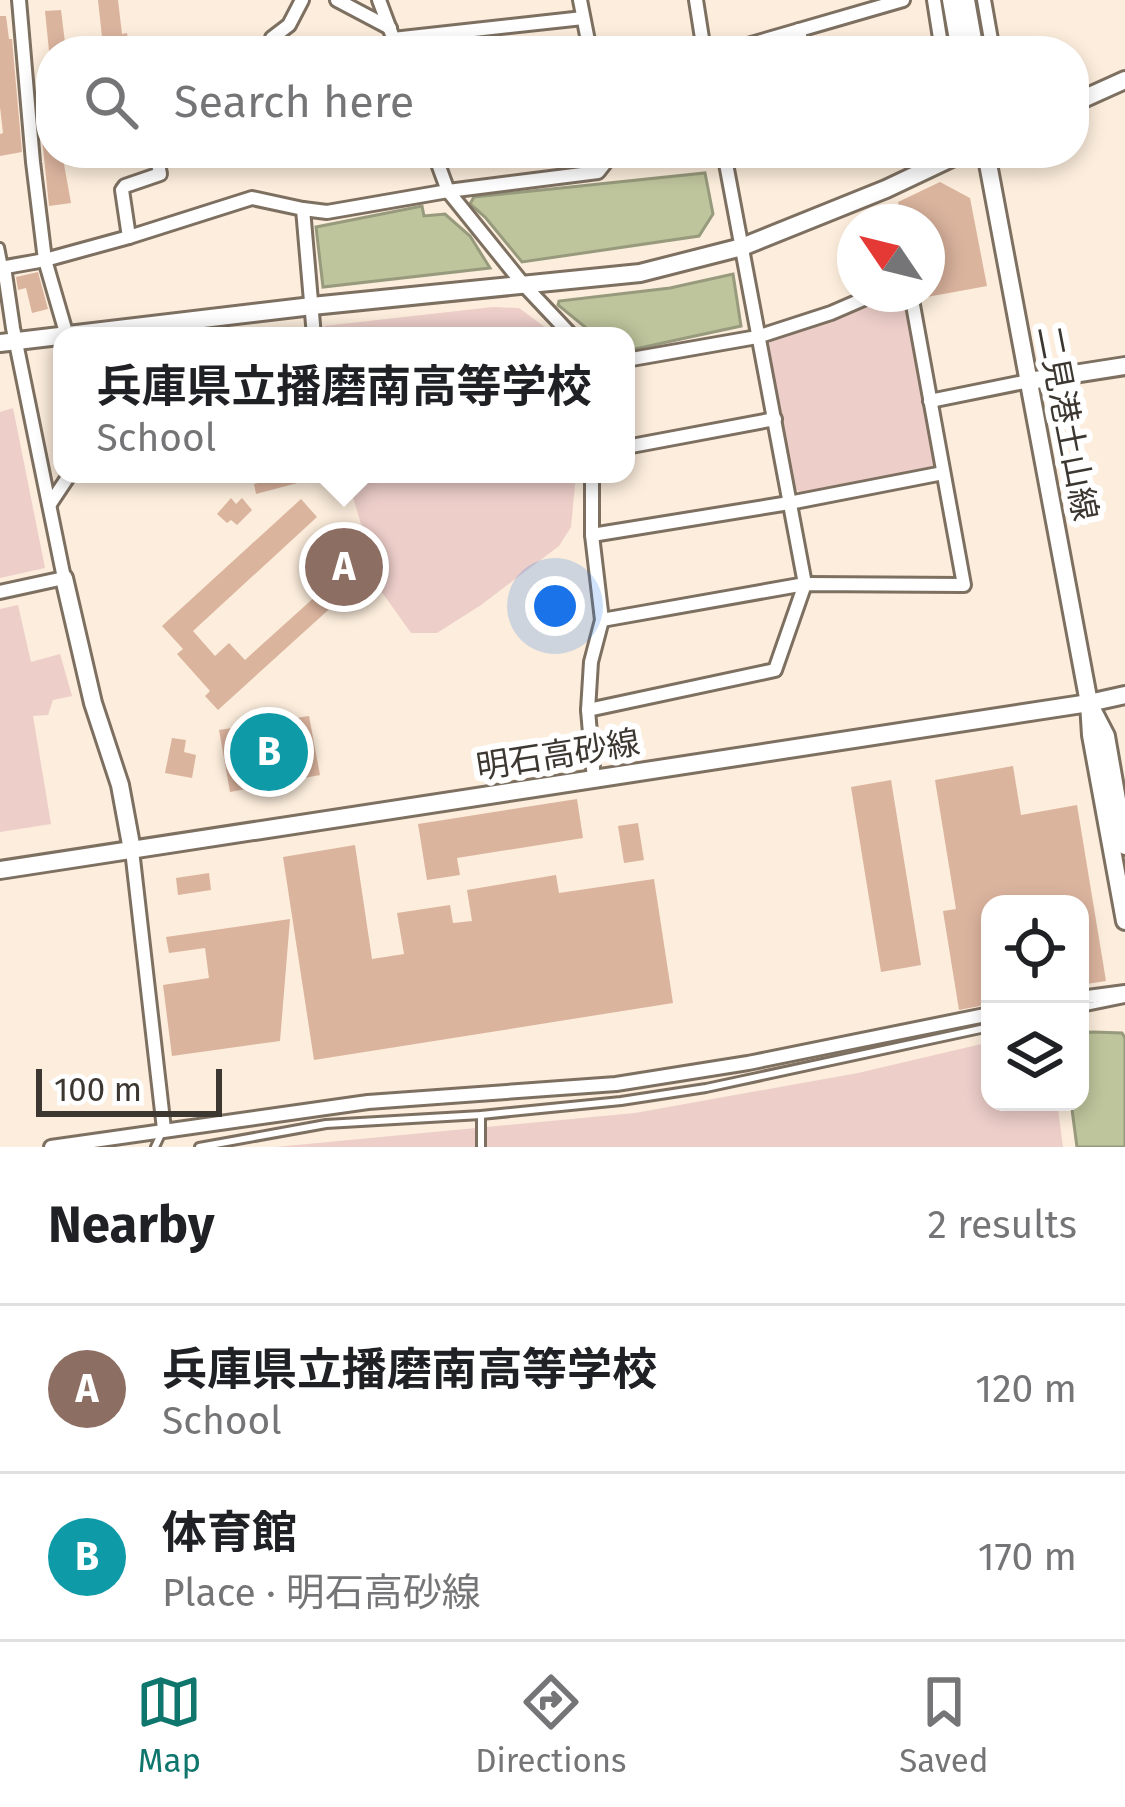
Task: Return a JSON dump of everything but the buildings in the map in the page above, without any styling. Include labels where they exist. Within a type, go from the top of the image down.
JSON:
[{"type":"main road","points":[[950,0],[957,36]]},
{"type":"main road","points":[[966,0],[972,36]]},
{"type":"main road","points":[[1089,96],[1125,80]]},
{"type":"main road","points":[[135,327],[640,273],[742,247],[930,168]]},
{"type":"main road","name":"二見港土山線","points":[[989,168],[1125,921]]},
{"type":"main road","points":[[9,342],[53,337]]},
{"type":"main road","points":[[1029,381],[1125,368]]},
{"type":"main road","points":[[64,578],[93,704],[120,785],[132,850]]},
{"type":"main road","name":"明石高砂線","points":[[0,870],[1125,695]]},
{"type":"main road","name":"二見港土山線","points":[[1089,703],[1106,736],[1125,846]]},
{"type":"street","points":[[19,0],[45,260],[65,327]]},
{"type":"street","points":[[275,36],[289,26],[302,0]]},
{"type":"street","points":[[337,0],[390,36]]},
{"type":"street","points":[[379,0],[393,36]]},
{"type":"street","points":[[580,0],[587,36]]},
{"type":"street","points":[[696,0],[702,36]]},
{"type":"street","points":[[778,36],[903,0]]},
{"type":"street","points":[[934,0],[940,36]]},
{"type":"street","points":[[984,0],[990,36]]},
{"type":"street","points":[[421,36],[583,18]]},
{"type":"street","points":[[799,30],[800,36]]},
{"type":"street","points":[[129,237],[122,190],[160,174],[159,168]]},
{"type":"street","points":[[440,168],[448,191],[564,327]]},
{"type":"street","points":[[0,592],[64,578],[9,342],[2,268],[129,237],[252,198],[327,212],[601,168]]},
{"type":"street","points":[[588,710],[775,670],[805,584],[727,168]]},
{"type":"street","points":[[303,209],[314,327]]},
{"type":"street","points":[[635,358],[757,337],[837,310]]},
{"type":"street","points":[[602,620],[805,584],[964,585],[914,312]]},
{"type":"street","points":[[930,401],[1029,381]]},
{"type":"street","points":[[635,446],[776,419]]},
{"type":"street","points":[[592,535],[944,473]]},
{"type":"street","points":[[50,504],[64,483]]},
{"type":"street","points":[[592,483],[592,535],[602,620],[591,662],[588,710],[594,779]]},
{"type":"street","points":[[132,850],[164,1129]]},
{"type":"street","points":[[1089,997],[1125,995]]},
{"type":"street","points":[[51,1147],[368,1102],[616,1084],[981,1016]]},
{"type":"lane","points":[[0,247],[2,268]]},
{"type":"lane","points":[[1089,1005],[1125,995]]},
{"type":"lane","points":[[199,1147],[326,1124],[621,1101],[706,1088],[981,1029]]},
{"type":"lane","points":[[481,1115],[481,1147]]},
{"type":"lane","points":[[155,1147],[164,1129]]},
{"type":"shaded area","points":[[705,173],[713,214],[699,236],[522,262],[470,204],[474,197]]},
{"type":"shaded area","points":[[422,206],[424,216],[445,214],[470,236],[490,268],[323,287],[316,227]]},
{"type":"shaded area","points":[[733,274],[741,326],[635,349],[635,327],[585,327],[558,305],[559,301],[670,288]]},
{"type":"shaded area","points":[[493,307],[519,308],[545,327],[324,327]]},
{"type":"shaded area","points":[[848,312],[908,312],[936,464],[931,470],[800,493],[795,488],[765,348],[773,338]]},
{"type":"shaded area","points":[[13,408],[45,568],[0,578],[0,412]]},
{"type":"shaded area","points":[[349,483],[575,483],[571,527],[559,546],[437,633],[411,633],[381,591]]},
{"type":"shaded area","points":[[18,605],[31,662],[60,654],[72,696],[53,700],[48,715],[33,716],[51,824],[0,832],[0,609]]},
{"type":"shaded area","points":[[1089,1032],[1122,1033],[1125,1038],[1125,1147],[1077,1147],[1072,1111],[1089,1111]]},
{"type":"shaded area","points":[[981,1044],[981,1111],[1058,1111],[1063,1147],[276,1147],[635,1113],[858,1073]]},
{"type":"place","name":"兵庫県立播磨南高等学校","points":[[344,567]]},
{"type":"place","name":"体育館","points":[[269,752]]}]
